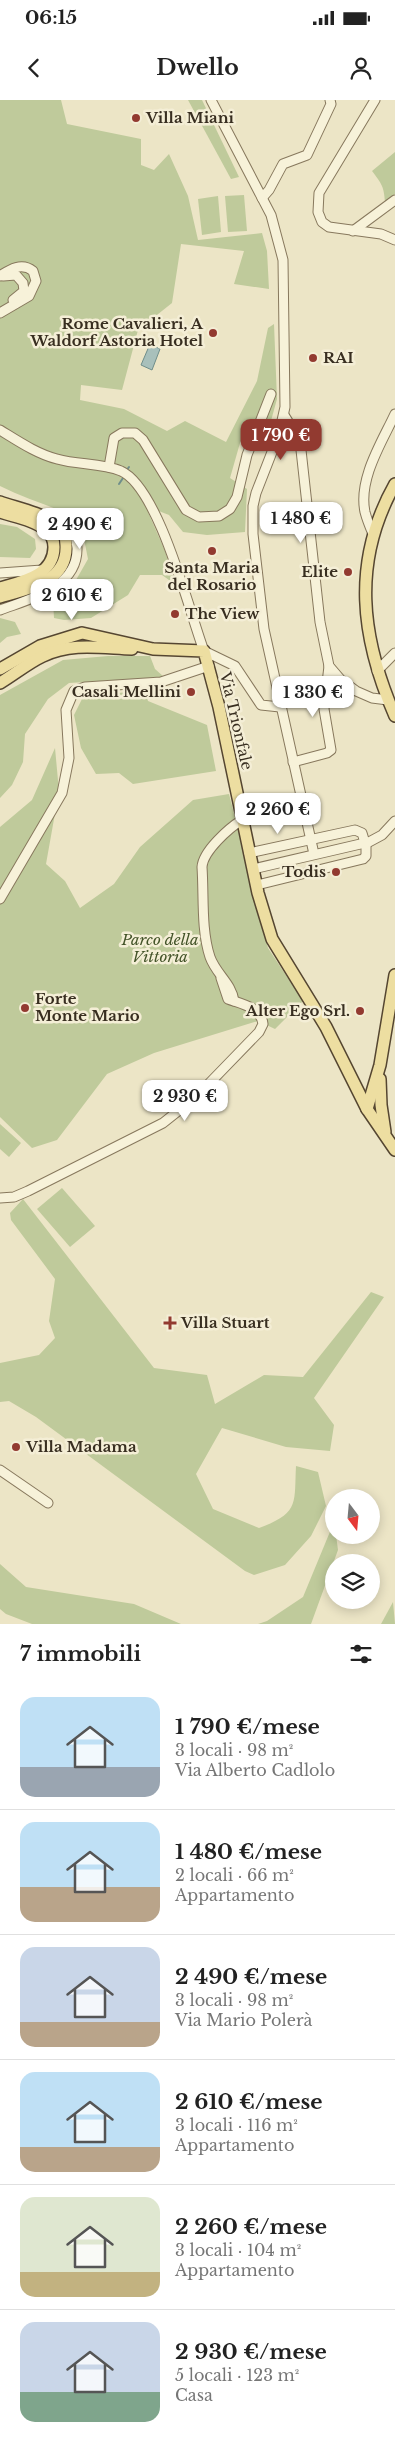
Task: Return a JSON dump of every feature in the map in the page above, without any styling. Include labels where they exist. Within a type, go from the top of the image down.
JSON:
[{"type":"main road","points":[[395,484],[373,534],[367,573],[366,600],[369,637],[376,671],[395,716]]},
{"type":"main road","points":[[0,502],[56,524],[64,535],[66,542],[65,560],[61,568],[44,583],[0,597]]},
{"type":"main road","points":[[0,512],[37,525],[49,533],[54,544],[53,554],[45,569],[28,579],[0,588]]},
{"type":"main road","points":[[0,669],[48,642],[82,633],[153,649],[206,658]]},
{"type":"main road","points":[[0,683],[38,658],[58,650],[87,647],[153,649]]},
{"type":"main road","name":"Via Trionfale","points":[[206,658],[219,707],[249,853],[274,943],[326,1027],[367,1109],[395,1150]]},
{"type":"main road","points":[[367,1109],[380,1064],[395,975]]},
{"type":"main road","points":[[380,1064],[381,1105],[386,1138]]},
{"type":"street","points":[[211,100],[262,198],[277,232],[283,260],[286,360],[284,415],[258,489],[253,517],[260,607],[280,707],[314,854]]},
{"type":"street","points":[[262,198],[269,190],[283,164],[307,155],[331,104],[330,100]]},
{"type":"street","points":[[375,100],[317,199],[318,212],[324,224],[333,228],[384,235],[395,240]]},
{"type":"street","points":[[353,231],[395,200]]},
{"type":"street","points":[[0,276],[12,268],[26,267],[33,271],[36,281],[34,290],[29,296],[0,312]]},
{"type":"street","points":[[0,276],[16,275],[22,281],[24,288],[20,296],[0,312]]},
{"type":"street","points":[[109,467],[114,438],[122,433],[135,434],[143,440],[186,510],[203,518],[223,515],[230,509],[237,497],[247,455],[270,394]]},
{"type":"street","points":[[373,534],[364,508],[367,484],[371,467],[395,414]]},
{"type":"street","points":[[284,415],[300,441],[320,622],[329,666],[324,709],[331,750],[327,753],[293,762]]},
{"type":"street","name":"Via Trionfale","points":[[0,430],[48,456],[109,467],[127,475],[145,496],[170,552],[206,658]]},
{"type":"street","points":[[0,610],[47,591],[63,580],[72,569],[77,554],[74,534],[69,527],[56,524]]},
{"type":"street","points":[[0,573],[45,569]]},
{"type":"street","points":[[376,671],[395,653]]},
{"type":"street","points":[[0,899],[62,793],[68,761],[66,712],[74,692],[85,687],[162,682],[186,675],[206,658],[235,666],[261,705],[280,707]]},
{"type":"street","points":[[329,666],[341,680],[356,692],[376,699],[388,700]]},
{"type":"street","points":[[0,1198],[14,1197],[163,1123],[183,1108],[262,1028],[262,1019],[258,1012],[228,999],[225,995],[221,978],[206,944],[203,860],[232,826],[242,820]]},
{"type":"street","points":[[253,869],[365,843],[382,834],[395,821]]},
{"type":"street","points":[[249,853],[357,830],[362,832],[365,843],[366,855],[363,859],[257,884]]},
{"type":"street","points":[[0,1470],[48,1503]]},
{"type":"green space","points":[[0,100],[61,100],[67,124],[141,139],[141,165],[154,170],[169,154],[188,196],[198,240],[262,233],[267,251],[269,289],[234,284],[244,251],[181,244],[172,303],[138,330],[122,390],[81,385],[80,400],[124,409],[167,431],[185,421],[226,442],[257,381],[268,328],[274,324],[277,399],[269,428],[251,424],[240,443],[230,478],[247,489],[245,532],[207,535],[183,532],[169,515],[151,508],[148,512],[165,551],[176,585],[162,575],[140,575],[128,595],[91,618],[64,620],[54,618],[53,601],[72,587],[88,559],[80,519],[0,486]]},
{"type":"green space","points":[[188,100],[202,100],[239,177],[231,179]]},
{"type":"green space","points":[[395,152],[395,194],[385,202],[382,186],[372,171]]},
{"type":"green space","points":[[244,195],[247,231],[228,232],[225,196]]},
{"type":"green space","points":[[218,196],[221,232],[202,235],[198,199]]},
{"type":"green space","points":[[0,524],[17,527],[35,539],[36,549],[30,558],[0,557]]},
{"type":"green space","points":[[0,618],[15,622],[21,634],[7,637],[0,643]]},
{"type":"green space","points":[[108,656],[150,656],[155,669],[164,677],[69,683],[48,699],[25,734],[23,762],[12,785],[0,798],[0,695],[63,660]]},
{"type":"green space","points":[[145,690],[148,701],[207,725],[216,771],[133,784],[119,773],[96,774],[81,748],[74,715],[83,697]]},
{"type":"green space","name":"Parco della Vittoria","points":[[55,748],[59,791],[46,864],[65,881],[80,908],[114,884],[140,847],[193,800],[229,794],[268,948],[303,1001],[275,1029],[258,1021],[154,1053],[107,1074],[57,1140],[32,1148],[0,1117],[0,827],[32,800]]},
{"type":"green space","points":[[0,1124],[21,1143],[9,1157],[0,1149]]},
{"type":"green space","points":[[62,1188],[95,1226],[70,1247],[37,1209]]},
{"type":"green space","points":[[23,1199],[154,1368],[207,1375],[215,1404],[264,1375],[303,1377],[371,1292],[384,1297],[314,1398],[334,1425],[330,1451],[286,1447],[222,1428],[196,1474],[213,1509],[259,1528],[272,1523],[288,1512],[294,1498],[296,1466],[318,1472],[325,1508],[311,1536],[285,1565],[254,1575],[245,1571],[36,1417],[9,1401],[0,1402],[0,1363],[39,1355],[55,1338],[49,1321],[55,1279],[11,1220],[10,1213]]},
{"type":"green space","points":[[325,1544],[337,1544],[337,1554],[325,1554],[325,1586],[311,1624],[258,1624],[267,1621],[303,1597]]},
{"type":"green space","points":[[0,1564],[26,1587],[134,1604],[181,1624],[32,1624],[6,1614],[0,1609]]},
{"type":"green space","points":[[393,1602],[395,1624],[381,1624]]},
{"type":"water","points":[[150,344],[160,349],[152,370],[141,365]]},
{"type":"waterway","points":[[126,471],[129,467]]},
{"type":"waterway","points":[[119,484],[123,478]]},
{"type":"place","name":"Villa Miani","points":[[136,118]]},
{"type":"place","name":"Rome Cavalieri, A Waldorf Astoria Hotel","points":[[213,333]]},
{"type":"place","name":"RAI","points":[[313,358]]},
{"type":"place","name":"Santa Maria del Rosario","points":[[212,551]]},
{"type":"place","name":"Elite","points":[[348,572]]},
{"type":"place","name":"The View","points":[[175,614]]},
{"type":"place","name":"Casali Mellini","points":[[191,692]]},
{"type":"place","name":"Todis","points":[[336,872]]},
{"type":"place","name":"Forte Monte Mario","points":[[25,1008]]},
{"type":"place","name":"Alter Ego Srl.","points":[[360,1011]]},
{"type":"place","name":"Villa Stuart","points":[[170,1323]]},
{"type":"place","name":"Villa Madama","points":[[16,1447]]}]
